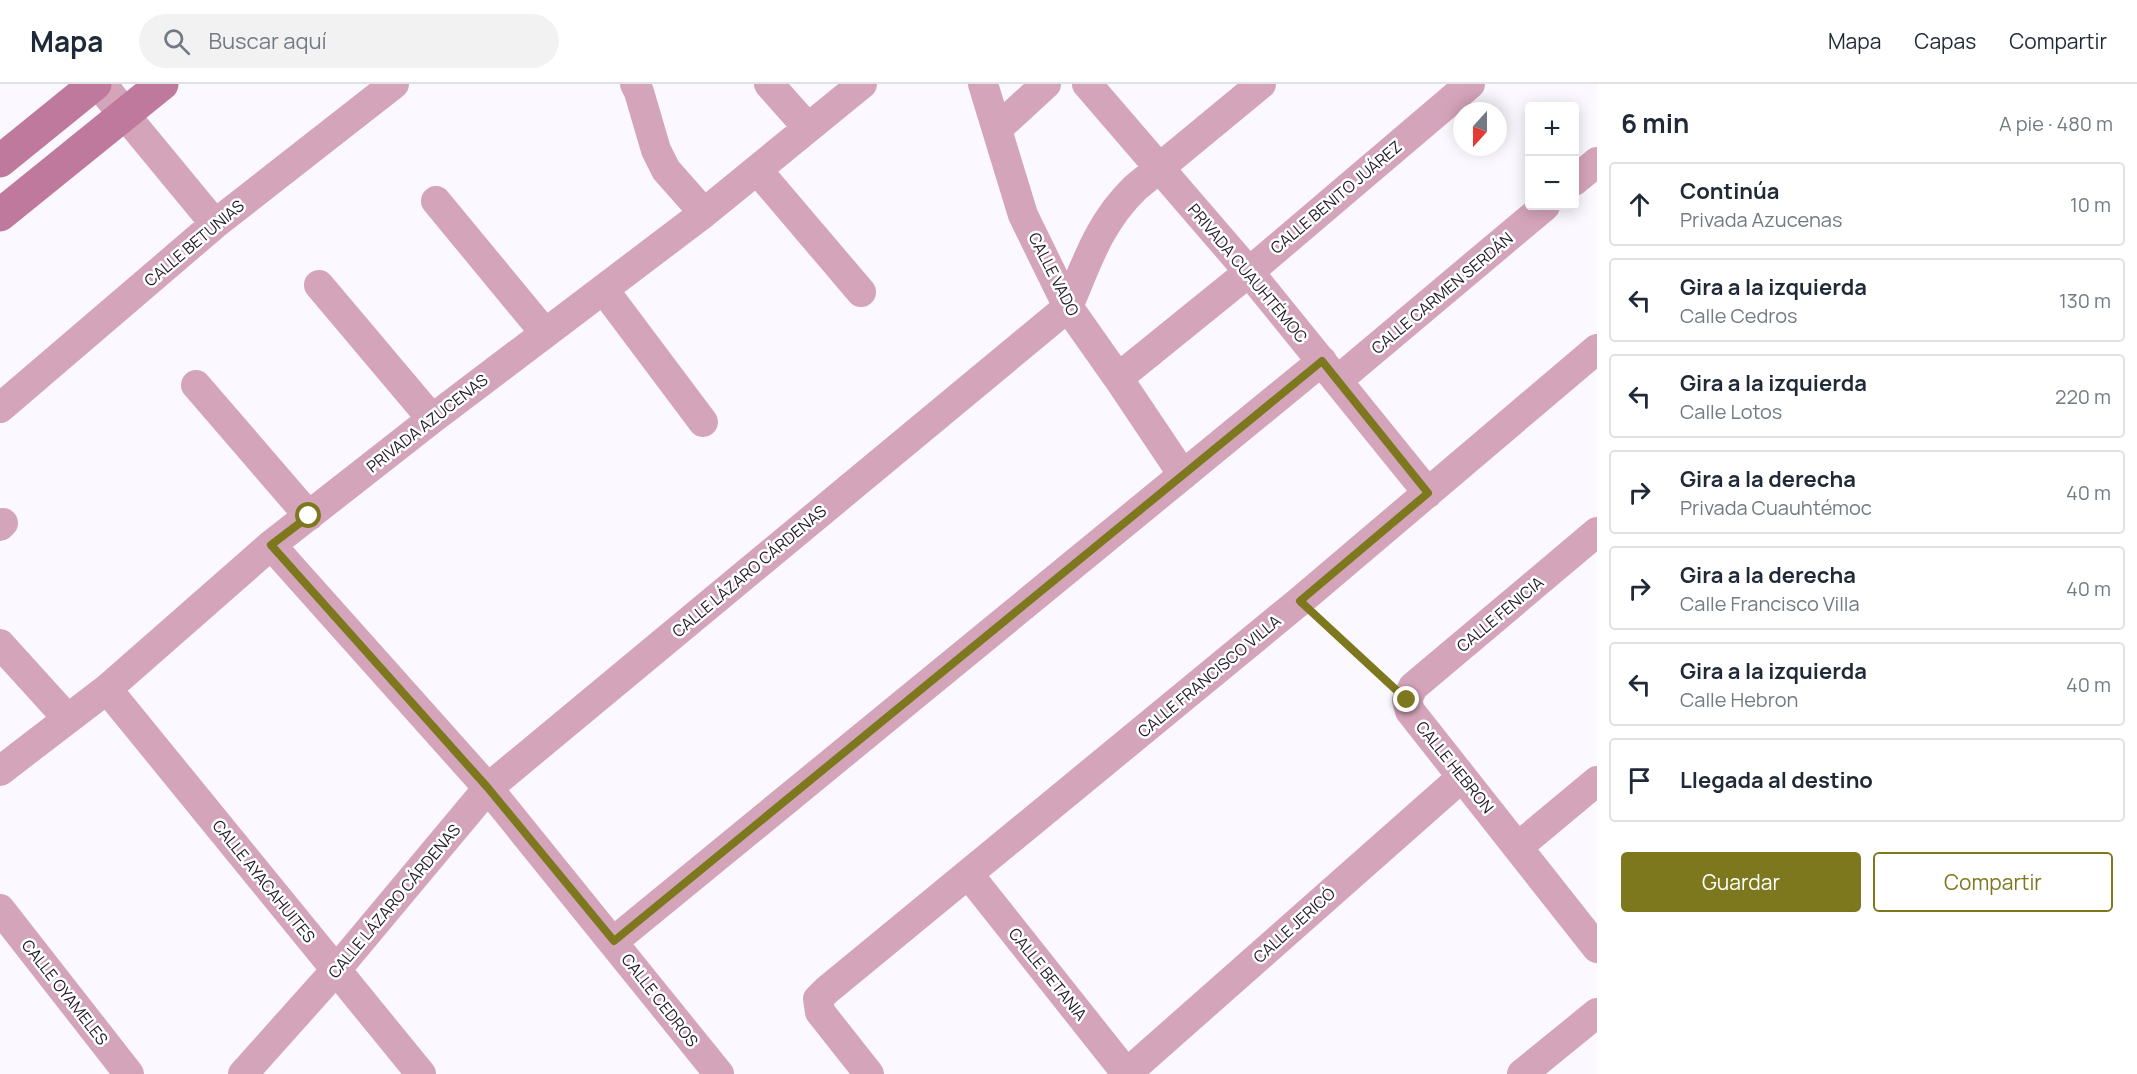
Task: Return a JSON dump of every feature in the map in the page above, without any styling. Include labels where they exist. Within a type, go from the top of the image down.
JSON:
[{"type":"main road","points":[[0,161],[95,84]]},
{"type":"main road","points":[[0,215],[162,84]]},
{"type":"street","points":[[100,84],[215,224]]},
{"type":"street","name":"CALLE BETUNIAS","points":[[0,408],[215,224],[394,84]]},
{"type":"street","points":[[635,84],[656,150],[666,170],[704,213]]},
{"type":"street","points":[[769,84],[808,128]]},
{"type":"street","name":"PRIVADA AZUCENAS","points":[[0,771],[107,689],[271,545],[432,419],[758,171],[862,84]]},
{"type":"street","name":"CALLE VADO","points":[[983,84],[1023,215],[1068,307],[1183,476]]},
{"type":"street","points":[[997,129],[1046,84]]},
{"type":"street","name":"PRIVADA CUAUHTÉMOC","points":[[1087,84],[1249,272],[1428,493]]},
{"type":"street","name":"CALLE LÁZARO CÁRDENAS","points":[[243,1074],[336,970],[488,788],[1068,307],[1103,227],[1117,206],[1135,188],[1160,170],[1261,84]]},
{"type":"street","name":"CALLE BENITO JUÁREZ","points":[[1118,378],[1249,272],[1470,84]]},
{"type":"street","points":[[1579,178],[1597,162]]},
{"type":"street","points":[[758,171],[861,292]]},
{"type":"street","points":[[436,201],[545,333]]},
{"type":"street","name":"CALLE CARMEN SERDÁN","points":[[614,941],[1183,476],[1330,371],[1540,210]]},
{"type":"street","points":[[319,285],[432,419]]},
{"type":"street","points":[[604,290],[703,422]]},
{"type":"street","name":"CALLE FRANCISCO VILLA","points":[[869,1074],[820,1012],[818,999],[1300,601],[1597,349]]},
{"type":"street","points":[[196,385],[309,516]]},
{"type":"street","name":"CALLE FENICIA","points":[[1407,700],[1413,687],[1597,532]]},
{"type":"street","name":"CALLE CEDROS","points":[[271,545],[488,788],[614,941],[719,1074]]},
{"type":"street","points":[[0,644],[68,719]]},
{"type":"street","name":"CALLE AYACAHUITES","points":[[107,689],[421,1074]]},
{"type":"street","name":"CALLE HEBRON","points":[[1407,700],[1410,711],[1519,846],[1597,948]]},
{"type":"street","name":"CALLE JERICÓ","points":[[1127,1074],[1462,777]]},
{"type":"street","points":[[1519,846],[1597,782]]},
{"type":"street","name":"CALLE BETANIA","points":[[969,875],[1127,1074]]},
{"type":"street","name":"CALLE OYAMELES","points":[[0,909],[129,1074]]},
{"type":"street","points":[[1522,1074],[1597,1013]]},
{"type":"path","points":[[1300,601],[1407,700]]},
{"type":"route","points":[[309,516],[271,545],[488,788],[614,941],[1322,361],[1428,493],[1300,601],[1407,700]]}]
